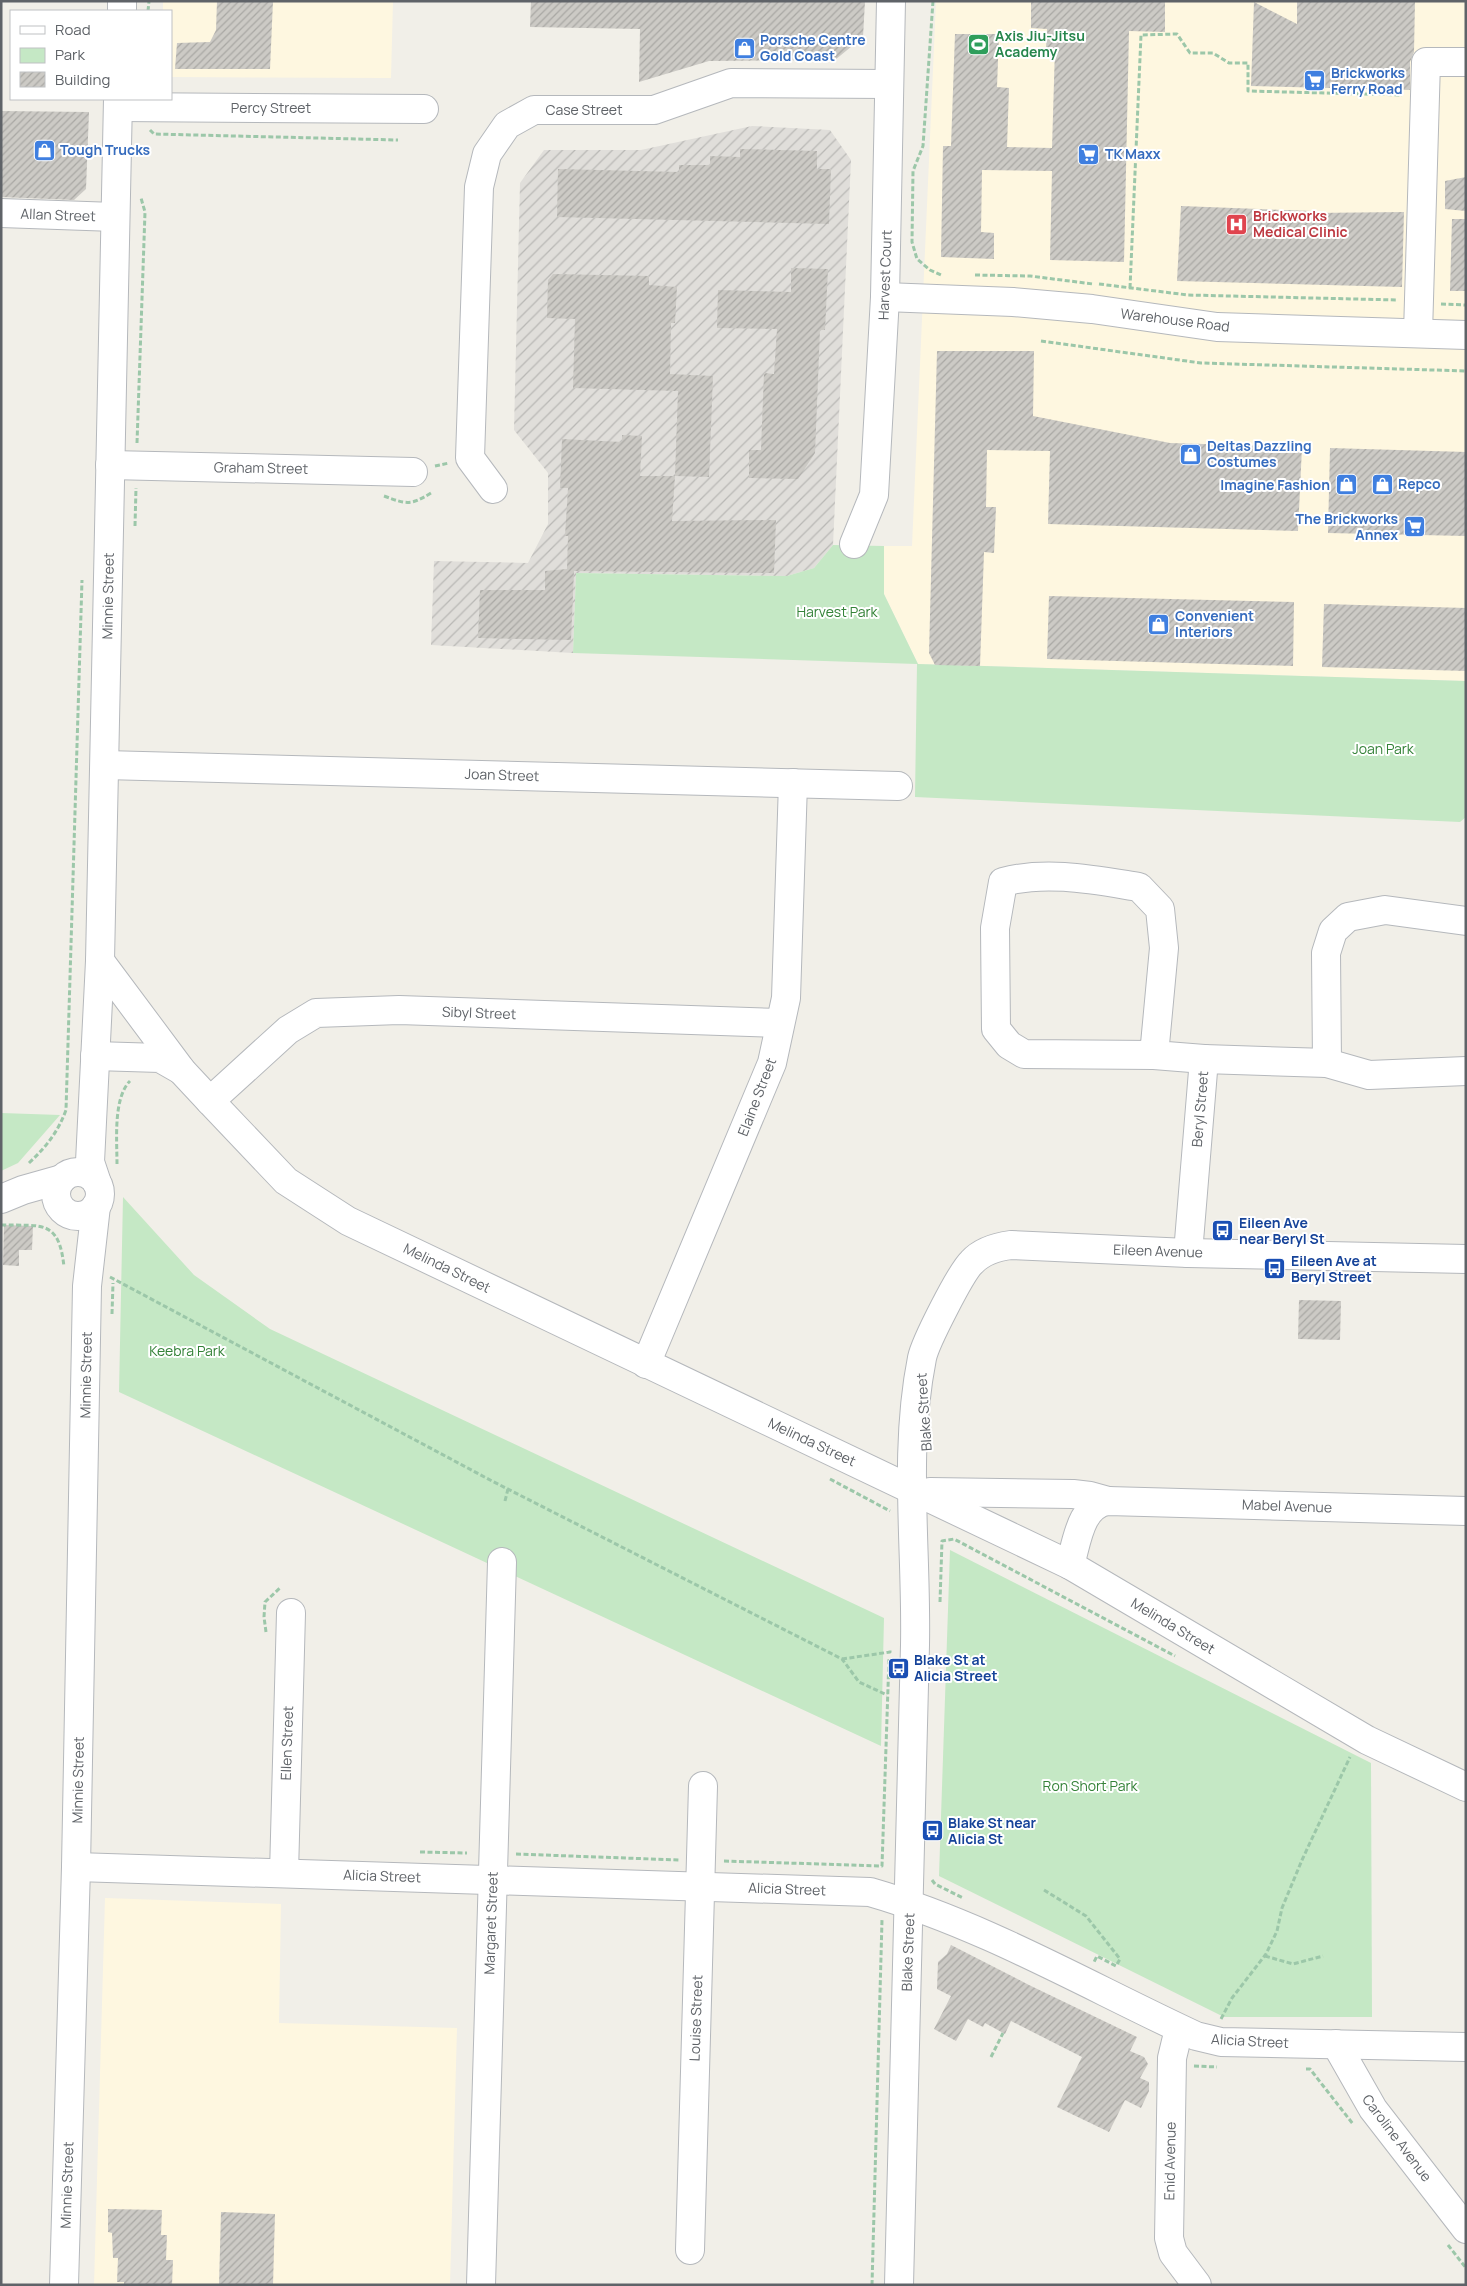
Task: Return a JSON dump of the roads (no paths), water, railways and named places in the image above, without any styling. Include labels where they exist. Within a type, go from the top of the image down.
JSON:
[{"type":"street","name":"Harvest Court","points":[[854,544],[874,495],[885,297],[891,1]]},
{"type":"street","points":[[1418,333],[1426,62],[1466,62]]},
{"type":"street","name":"Case Street","points":[[493,489],[470,458],[479,187],[487,154],[507,125],[534,110],[654,110],[731,83],[889,84]]},
{"type":"street","name":"Percy Street","points":[[118,103],[424,109]]},
{"type":"street","name":"Minnie Street","points":[[64,2285],[76,1867],[97,1275],[103,1188],[90,1164],[100,961],[118,103]]},
{"type":"street","name":"Allan Street","points":[[1,213],[115,217]]},
{"type":"street","name":"Warehouse Road","points":[[885,297],[1013,302],[1092,309],[1217,327],[1466,335]]},
{"type":"street","name":"Graham Street","points":[[110,464],[413,472]]},
{"type":"street","name":"Joan Street","points":[[105,765],[898,786]]},
{"type":"street","name":"Elaine Street","points":[[646,1364],[772,1063],[786,998],[793,783]]},
{"type":"street","points":[[1154,1055],[1164,948],[1160,909],[1139,886],[1069,877],[1019,878],[1003,882],[995,928],[996,1029],[1010,1045],[1024,1054],[1154,1055],[1204,1059]]},
{"type":"street","points":[[1327,1063],[1326,953],[1333,930],[1348,917],[1385,910],[1466,921]]},
{"type":"street","name":"Melinda Street","points":[[100,961],[182,1071],[286,1181],[348,1220],[646,1364],[922,1492],[1070,1565],[1367,1740],[1466,1787]]},
{"type":"street","name":"Sibyl Street","points":[[210,1101],[288,1030],[316,1013],[399,1010],[780,1023]]},
{"type":"street","name":"Melinda Street","points":[[95,1056],[160,1058],[170,1062],[182,1071]]},
{"type":"street","name":"Beryl Street","points":[[1188,1253],[1204,1059],[1327,1063],[1369,1075],[1466,1071]]},
{"type":"street","name":"Minnie Street","points":[[65,1177],[93,1094]]},
{"type":"street","points":[[77,1172],[87,1174],[103,1188],[93,1211],[82,1216],[17,1205],[1,1200],[23,1190],[77,1172]]},
{"type":"street","points":[[64,1212],[57,1201],[56,1195],[65,1177]]},
{"type":"street","name":"Minnie Street","points":[[64,1212],[97,1275]]},
{"type":"street","name":"Eileen Avenue","points":[[921,1366],[924,1350],[962,1275],[972,1262],[996,1247],[1011,1245],[1188,1253],[1466,1259]]},
{"type":"street","name":"Blake Street","points":[[899,2285],[910,1903],[915,1619],[927,1530],[922,1492],[911,1448],[921,1366]]},
{"type":"street","name":"Mabel Avenue","points":[[922,1492],[1073,1494],[1108,1501],[1466,1511]]},
{"type":"street","points":[[1070,1565],[1088,1512],[1098,1502],[1108,1501]]},
{"type":"street","name":"Margaret Street","points":[[481,2285],[502,1562]]},
{"type":"street","name":"Ellen Street","points":[[284,1873],[291,1613]]},
{"type":"street","name":"Louise Street","points":[[690,2250],[703,1786]]},
{"type":"street","name":"Alicia Street","points":[[76,1867],[870,1892],[910,1903],[971,1928],[1196,2036],[1220,2042],[1466,2047]]},
{"type":"street","name":"Enid Avenue","points":[[1179,2029],[1172,2058],[1169,2238],[1173,2253],[1197,2285]]},
{"type":"street","name":"Caroline Avenue","points":[[1336,2044],[1373,2109],[1454,2233]]},
{"type":"place","name":"Axis Jiu-Jitsu Academy","points":[[979,44]]},
{"type":"place","name":"Porsche Centre Gold Coast","points":[[744,48]]},
{"type":"place","name":"Brickworks Ferry Road","points":[[1315,81]]},
{"type":"place","name":"Tough Trucks","points":[[44,150]]},
{"type":"place","name":"TK Maxx","points":[[1089,154]]},
{"type":"place","name":"Brickworks Medical Clinic","points":[[1237,224]]},
{"type":"place","name":"Deltas Dazzling Costumes","points":[[1191,454]]},
{"type":"place","name":"Repco","points":[[1382,484]]},
{"type":"place","name":"Imagine Fashion","points":[[1346,485]]},
{"type":"place","name":"The Brickworks Annex","points":[[1414,527]]},
{"type":"place","name":"Convenient Interiors","points":[[1159,624]]},
{"type":"place","name":"Eileen Ave near Beryl St","points":[[1223,1231]]},
{"type":"place","name":"Eileen Ave at Beryl Street","points":[[1275,1269]]},
{"type":"place","name":"Blake St at Alicia Street","points":[[898,1668]]},
{"type":"place","name":"Blake St near Alicia St","points":[[932,1831]]},
{"type":"park label","name":"Harvest Park","points":[[837,612]]},
{"type":"park label","name":"Joan Park","points":[[1383,749]]},
{"type":"park label","name":"Keebra Park","points":[[187,1351]]},
{"type":"park label","name":"Ron Short Park","points":[[1090,1786]]}]
